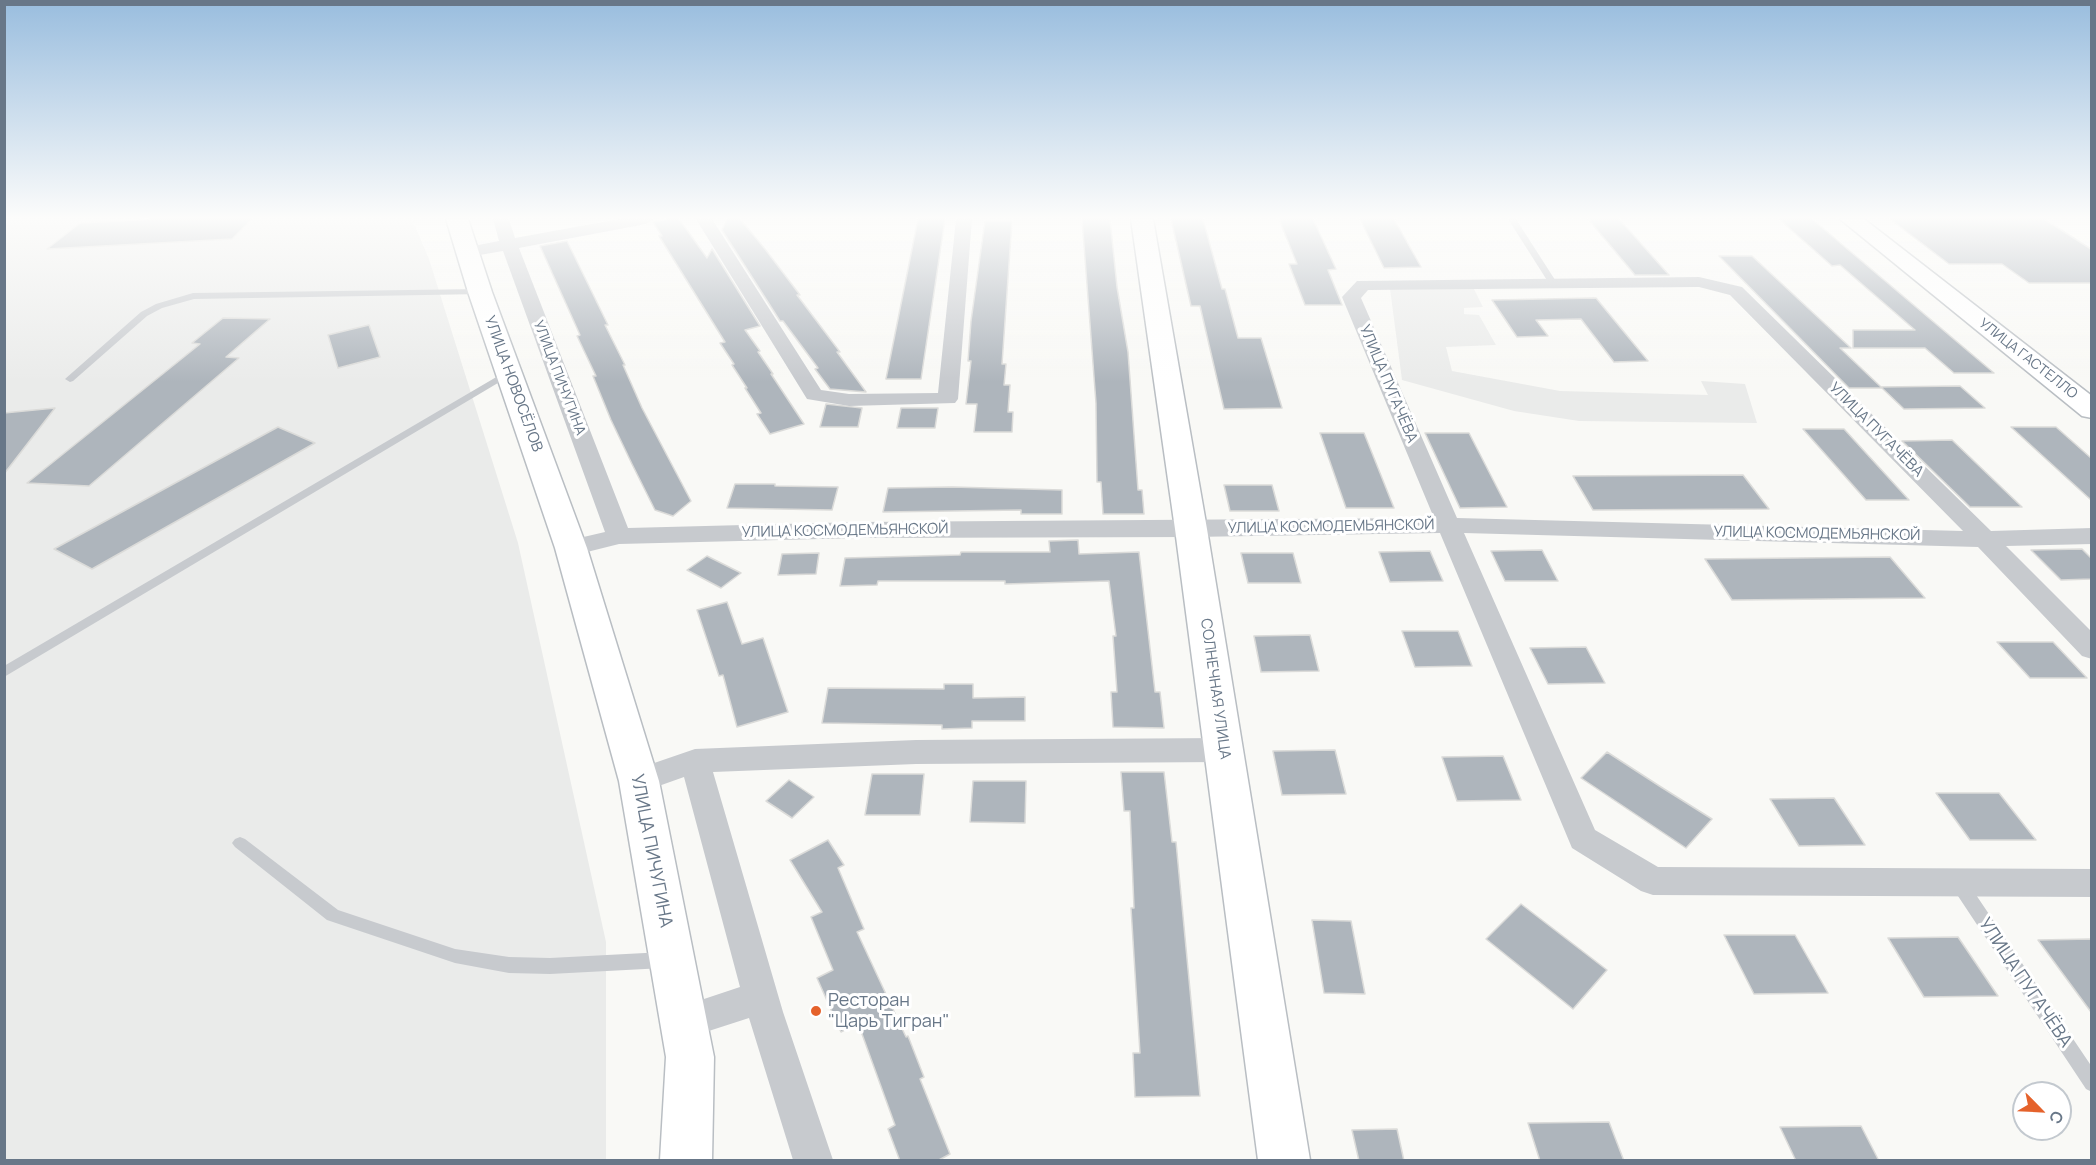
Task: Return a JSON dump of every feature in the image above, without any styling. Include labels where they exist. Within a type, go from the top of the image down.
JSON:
[{"type":"street","name":"УЛИЦА НОВОСЁЛОВ","points":[[474,273],[571,548]]},
{"type":"street","name":"УЛИЦА ПИЧУГИНА","points":[[520,273],[619,536]]},
{"type":"street","points":[[738,273],[814,395],[849,400],[948,399],[959,273]]},
{"type":"street","name":"СОЛНЕЧНАЯ УЛИЦА","points":[[1151,273],[1191,529],[1284,1161]]},
{"type":"street","name":"УЛИЦА ГАСТЕЛЛО","points":[[1920,273],[2090,406]]},
{"type":"street","name":"УЛИЦА ПУГАЧЁВА","points":[[2091,649],[1986,539],[1736,291],[1699,282],[1363,285],[1351,297],[1583,839],[1653,881],[2091,883]]},
{"type":"street","name":"УЛИЦА КОСМОДЕМЬЯНСКОЙ","points":[[571,548],[619,536],[860,530],[1191,529],[1449,525],[1986,539],[2091,536]]},
{"type":"street","name":"УЛИЦА ПИЧУГИНА","points":[[571,548],[639,781],[690,1057],[686,1161]]},
{"type":"street","points":[[639,781],[695,761],[916,752],[1224,750]]},
{"type":"street","points":[[695,761],[731,897],[813,1161]]},
{"type":"street","points":[[684,1022],[761,997]]},
{"type":"lane","points":[[1547,273],[1553,283]]},
{"type":"lane","points":[[70,379],[144,314],[159,306],[193,296],[480,292]]},
{"type":"lane","points":[[4,672],[510,372]]},
{"type":"lane","points":[[240,843],[333,915],[455,956],[509,965],[540,966],[671,960]]},
{"type":"lane","name":"УЛИЦА ПУГАЧЁВА","points":[[1959,884],[2091,1083]]},
{"type":"shaded area","points":[[4,273],[434,273],[518,543],[606,942],[606,1160],[5,1160]]},
{"type":"shaded area","points":[[1390,289],[1474,289],[1483,307],[1464,308],[1464,314],[1479,315],[1496,345],[1446,347],[1452,371],[1560,391],[1708,395],[1701,381],[1745,384],[1757,423],[1579,421],[1514,411],[1402,380]]},
{"type":"building","points":[[552,273],[583,273],[608,325],[605,325],[625,365],[623,365],[642,408],[691,501],[673,516],[655,510],[611,420],[593,376],[596,376],[577,336],[580,335]]},
{"type":"building","points":[[682,273],[727,273],[760,326],[745,330],[804,424],[770,434],[757,414],[761,413],[720,343],[725,342]]},
{"type":"building","points":[[750,273],[784,273],[866,392],[830,389],[815,369],[818,368],[783,321],[780,321]]},
{"type":"building","points":[[907,273],[937,273],[921,379],[886,379]]},
{"type":"building","points":[[978,273],[1008,273],[1002,364],[1006,364],[1004,385],[1010,385],[1008,412],[1013,412],[1012,432],[974,432],[977,404],[966,404],[971,361],[968,361]]},
{"type":"building","points":[[1086,273],[1116,273],[1128,352],[1138,490],[1142,490],[1144,514],[1103,514],[1101,482],[1097,482],[1096,403]]},
{"type":"building","points":[[1183,273],[1218,273],[1222,289],[1225,289],[1238,338],[1261,338],[1282,408],[1224,409],[1200,306],[1191,306]]},
{"type":"building","points":[[1293,273],[1329,273],[1342,305],[1305,305]]},
{"type":"building","points":[[1634,273],[1669,275],[1635,275]]},
{"type":"building","points":[[1736,273],[1771,273],[1851,348],[1840,348],[1882,388],[1849,388]]},
{"type":"building","points":[[1850,273],[1876,273],[1994,373],[1954,373],[1925,348],[1853,348],[1853,330],[1915,330]]},
{"type":"building","points":[[2015,273],[2091,273],[2091,283],[2029,283]]},
{"type":"building","points":[[1596,298],[1648,361],[1614,362],[1581,319],[1536,320],[1548,336],[1517,337],[1492,300]]},
{"type":"building","points":[[223,318],[270,319],[226,357],[239,358],[89,486],[27,483],[200,344],[192,343]]},
{"type":"building","points":[[369,325],[380,357],[338,368],[328,335]]},
{"type":"building","points":[[1960,386],[1985,408],[1904,409],[1881,387]]},
{"type":"building","points":[[826,404],[862,408],[858,427],[820,427]]},
{"type":"building","points":[[55,408],[4,474],[4,413]]},
{"type":"building","points":[[901,408],[938,408],[935,428],[897,428]]},
{"type":"building","points":[[278,427],[315,443],[92,569],[54,549]]},
{"type":"building","points":[[2011,427],[2056,427],[2091,458],[2091,500]]},
{"type":"building","points":[[1803,429],[1844,429],[1909,500],[1866,500]]},
{"type":"building","points":[[1320,433],[1364,433],[1394,508],[1346,508]]},
{"type":"building","points":[[1425,433],[1469,433],[1507,507],[1460,508]]},
{"type":"building","points":[[1952,440],[2022,507],[1970,507],[1902,441]]},
{"type":"building","points":[[1743,475],[1769,509],[1593,510],[1573,476]]},
{"type":"building","points":[[735,484],[838,487],[832,510],[727,508]]},
{"type":"building","points":[[1224,485],[1272,485],[1279,511],[1230,511]]},
{"type":"building","points":[[888,488],[1062,490],[1062,514],[1021,514],[1021,510],[883,512]]},
{"type":"building","points":[[1078,540],[1079,554],[1139,552],[1155,692],[1160,692],[1164,728],[1113,727],[1111,692],[1117,692],[1113,636],[1116,636],[1109,581],[1005,584],[1005,581],[878,581],[877,585],[840,586],[845,558],[960,555],[961,552],[1050,552],[1049,541]]},
{"type":"building","points":[[2082,549],[2091,558],[2091,579],[2061,580],[2031,550]]},
{"type":"building","points":[[1542,550],[1558,581],[1505,581],[1491,551]]},
{"type":"building","points":[[1430,551],[1443,581],[1390,582],[1379,552]]},
{"type":"building","points":[[819,553],[816,574],[778,575],[782,554]]},
{"type":"building","points":[[1241,553],[1293,553],[1301,583],[1248,583]]},
{"type":"building","points":[[707,556],[741,573],[721,588],[687,570]]},
{"type":"building","points":[[1890,557],[1925,598],[1732,600],[1705,559]]},
{"type":"building","points":[[727,602],[742,644],[763,638],[788,712],[737,727],[723,675],[719,676],[697,610]]},
{"type":"building","points":[[1402,631],[1458,631],[1472,666],[1415,667]]},
{"type":"building","points":[[1310,635],[1319,671],[1261,672],[1254,636]]},
{"type":"building","points":[[1997,642],[2053,642],[2087,678],[2030,678]]},
{"type":"building","points":[[1586,647],[1605,683],[1548,684],[1530,648]]},
{"type":"building","points":[[944,684],[973,684],[973,698],[1025,697],[1025,721],[972,721],[972,728],[942,729],[942,725],[822,723],[828,688],[944,689]]},
{"type":"building","points":[[1335,750],[1346,794],[1282,795],[1273,751]]},
{"type":"building","points":[[1607,752],[1712,819],[1686,848],[1581,778]]},
{"type":"building","points":[[1503,756],[1521,800],[1457,801],[1442,757]]},
{"type":"building","points":[[1121,772],[1164,772],[1172,842],[1176,842],[1200,1096],[1135,1097],[1133,1053],[1140,1053],[1131,908],[1134,908],[1130,811],[1124,811]]},
{"type":"building","points":[[872,774],[924,774],[920,815],[865,815]]},
{"type":"building","points":[[789,780],[814,797],[792,818],[766,801]]},
{"type":"building","points":[[973,781],[1026,781],[1025,823],[970,822]]},
{"type":"building","points":[[1936,793],[1999,793],[2036,840],[1970,840]]},
{"type":"building","points":[[1834,798],[1865,845],[1799,846],[1770,799]]},
{"type":"building","points":[[828,840],[844,865],[838,868],[864,929],[857,932],[906,1037],[908,1036],[924,1077],[920,1079],[950,1154],[937,1161],[900,1161],[888,1129],[895,1125],[858,1023],[841,1032],[817,978],[833,970],[811,917],[822,912],[790,860]]},
{"type":"building","points":[[1521,904],[1607,970],[1573,1009],[1486,939]]},
{"type":"building","points":[[1312,920],[1351,921],[1365,994],[1324,993]]},
{"type":"building","points":[[1724,935],[1795,935],[1828,993],[1754,994]]},
{"type":"building","points":[[1958,937],[1998,996],[1924,997],[1888,938]]},
{"type":"building","points":[[2091,939],[2091,1012],[2038,940]]},
{"type":"building","points":[[1609,1122],[1624,1161],[1540,1161],[1528,1123]]},
{"type":"building","points":[[1861,1126],[1879,1161],[1796,1161],[1780,1127]]},
{"type":"building","points":[[1397,1129],[1404,1161],[1359,1161],[1352,1130]]},
{"type":"place","name":"Ресторан \"Царь Тигран\"","points":[[816,1011]]}]
